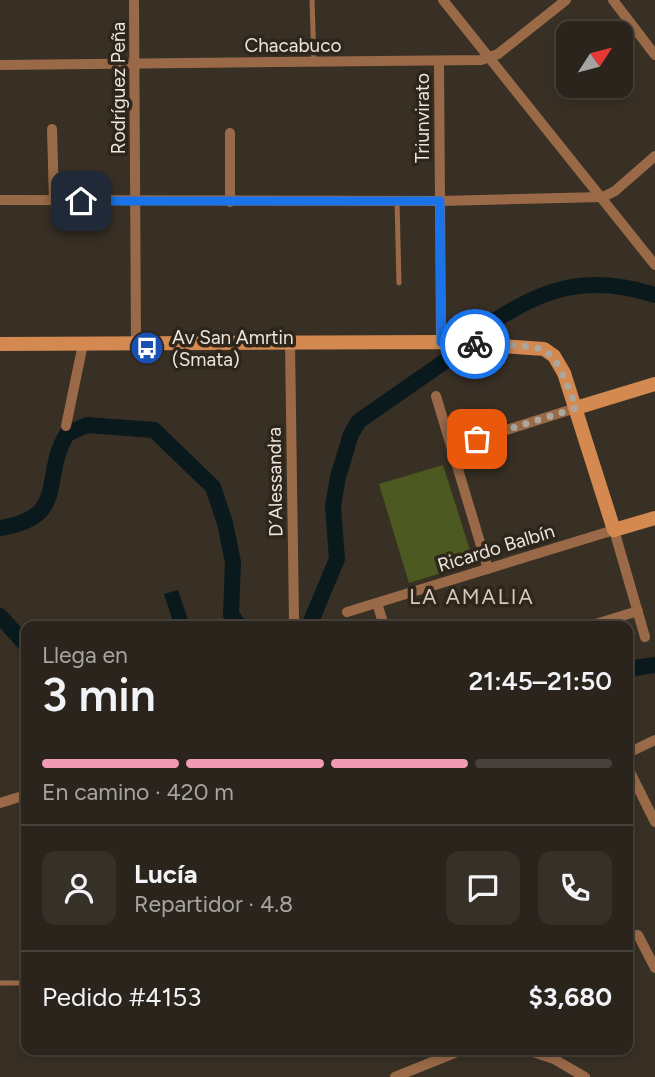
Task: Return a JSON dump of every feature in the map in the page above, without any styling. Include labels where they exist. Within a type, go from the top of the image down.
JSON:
[{"type":"main road","points":[[0,344],[441,342],[531,347],[549,351],[560,363],[614,530],[655,518]]},
{"type":"main road","points":[[576,408],[655,384]]},
{"type":"street","name":"Rodríguez Peña","points":[[135,0],[136,343]]},
{"type":"street","points":[[443,0],[655,265]]},
{"type":"street","points":[[489,59],[566,0]]},
{"type":"street","points":[[612,0],[655,55]]},
{"type":"street","name":"Chacabuco","points":[[0,65],[439,62],[489,59]]},
{"type":"street","name":"Triunvirato","points":[[439,62],[441,342]]},
{"type":"street","points":[[52,129],[54,201]]},
{"type":"street","points":[[230,134],[230,202]]},
{"type":"street","points":[[0,200],[440,201],[603,197],[615,191],[655,156]]},
{"type":"street","name":"D´Alessandra","points":[[290,343],[294,620]]},
{"type":"street","points":[[66,426],[83,344]]},
{"type":"street","points":[[436,396],[488,569]]},
{"type":"street","points":[[452,447],[576,408]]},
{"type":"street","points":[[614,530],[645,637]]},
{"type":"street","name":"Ricardo Balbín","points":[[347,612],[614,530]]},
{"type":"street","points":[[377,603],[382,621]]},
{"type":"street","points":[[605,621],[638,611]]},
{"type":"street","points":[[633,751],[655,740]]},
{"type":"street","points":[[633,778],[654,819]]},
{"type":"street","points":[[0,803],[21,797]]},
{"type":"street","points":[[633,936],[638,935],[642,939],[655,968]]},
{"type":"street","points":[[395,1077],[440,1055]]},
{"type":"street","points":[[542,1055],[585,1077]]},
{"type":"lane","points":[[312,0],[314,62]]},
{"type":"lane","points":[[397,200],[399,283]]},
{"type":"lane","points":[[0,983],[21,983]]},
{"type":"green space","points":[[443,465],[474,563],[409,583],[379,484]]},
{"type":"shaded area","points":[[178,590],[188,620],[173,621],[164,594]]},
{"type":"waterway","points":[[484,328],[525,303],[565,288],[608,285],[655,295]]},
{"type":"waterway","points":[[311,621],[337,559],[333,506],[338,477],[351,434],[359,421],[451,357]]},
{"type":"waterway","points":[[0,528],[22,523],[36,515],[45,505],[59,450],[67,434],[87,425],[154,430],[213,487],[225,523],[233,562],[231,615],[236,621]]},
{"type":"waterway","points":[[0,616],[21,639]]},
{"type":"waterway","points":[[633,668],[655,665]]},
{"type":"way so far","points":[[475,344],[531,347],[549,351],[560,363],[576,408],[477,439]]},
{"type":"place","name":"Av San Amrtin (Smata)","points":[[147,348]]},
{"type":"district","name":"LA AMALIA","points":[[472,596]]},
{"type":"route","points":[[81,201],[440,201],[441,342],[475,344]]}]
